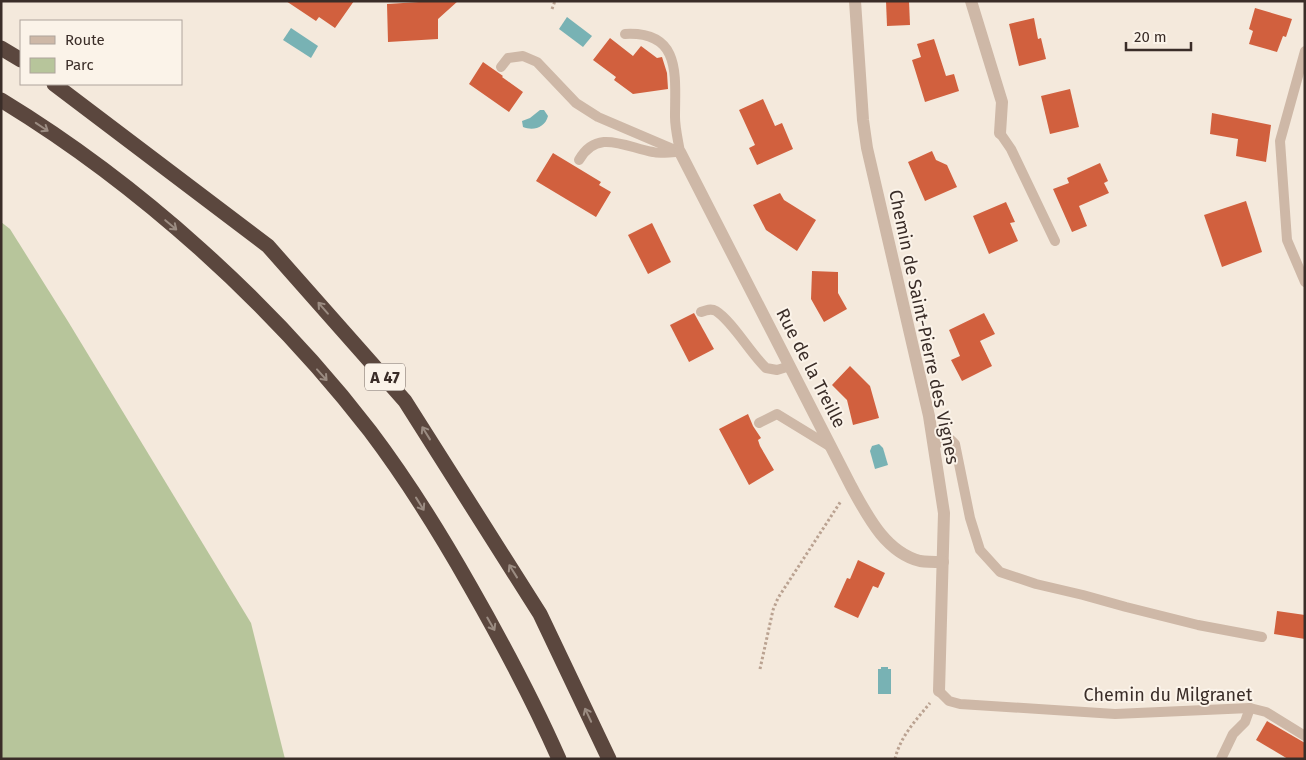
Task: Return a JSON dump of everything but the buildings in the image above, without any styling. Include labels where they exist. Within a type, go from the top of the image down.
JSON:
[{"type":"highway","points":[[1,48],[20,59]]},
{"type":"highway","name":"A 47","points":[[55,85],[268,246],[405,401],[540,614],[608,759]]},
{"type":"highway","name":"A 47","points":[[1,100],[82,154],[152,208],[202,251],[242,287],[335,389],[376,439],[450,551],[503,644],[559,759]]},
{"type":"street","name":"Chemin de Saint-Pierre des Vignes","points":[[855,1],[863,120],[867,148],[929,416],[944,514],[939,691]]},
{"type":"street","points":[[971,1],[1002,102],[1000,133]]},
{"type":"street","name":"Rue de la Treille","points":[[680,152],[851,486],[880,534],[897,550],[920,560],[944,562]]},
{"type":"lane","points":[[625,34],[639,33],[655,39],[668,50],[676,76],[675,118],[680,152]]},
{"type":"lane","points":[[1305,51],[1280,141],[1286,240],[1305,282]]},
{"type":"lane","points":[[501,67],[508,58],[523,56],[537,62],[576,103],[598,117],[680,152]]},
{"type":"lane","points":[[1000,133],[1011,150],[1055,241]]},
{"type":"lane","points":[[579,160],[584,151],[596,143],[614,142],[654,153],[680,152]]},
{"type":"lane","points":[[701,312],[707,309],[715,310],[766,368],[776,370],[790,366]]},
{"type":"lane","points":[[759,423],[777,414],[832,447]]},
{"type":"lane","points":[[934,444],[951,440],[955,444],[970,518],[980,550],[1000,572],[1036,584],[1198,625],[1262,637]]},
{"type":"lane","name":"Chemin du Milgranet","points":[[939,691],[948,702],[960,704],[1115,714],[1250,708],[1266,712],[1305,736]]},
{"type":"lane","points":[[1221,759],[1233,734],[1245,722],[1250,708]]},
{"type":"path","points":[[552,9],[555,1]]},
{"type":"path","points":[[760,669],[773,610],[778,598],[851,486]]},
{"type":"path","points":[[895,759],[897,750],[908,730],[939,691]]},
{"type":"green space","points":[[1,222],[10,229],[69,323],[251,623],[285,759],[1,759]]},
{"type":"water","points":[[567,17],[592,36],[583,47],[559,29]]},
{"type":"water","points":[[291,28],[318,46],[311,58],[283,40]]},
{"type":"water","points":[[540,110],[544,110],[548,116],[541,126],[531,129],[523,127],[522,121],[530,118]]},
{"type":"water","points":[[879,444],[883,448],[888,465],[875,469],[870,451],[872,446]]},
{"type":"water","points":[[881,667],[891,669],[891,694],[878,694],[878,669],[881,669]]}]
